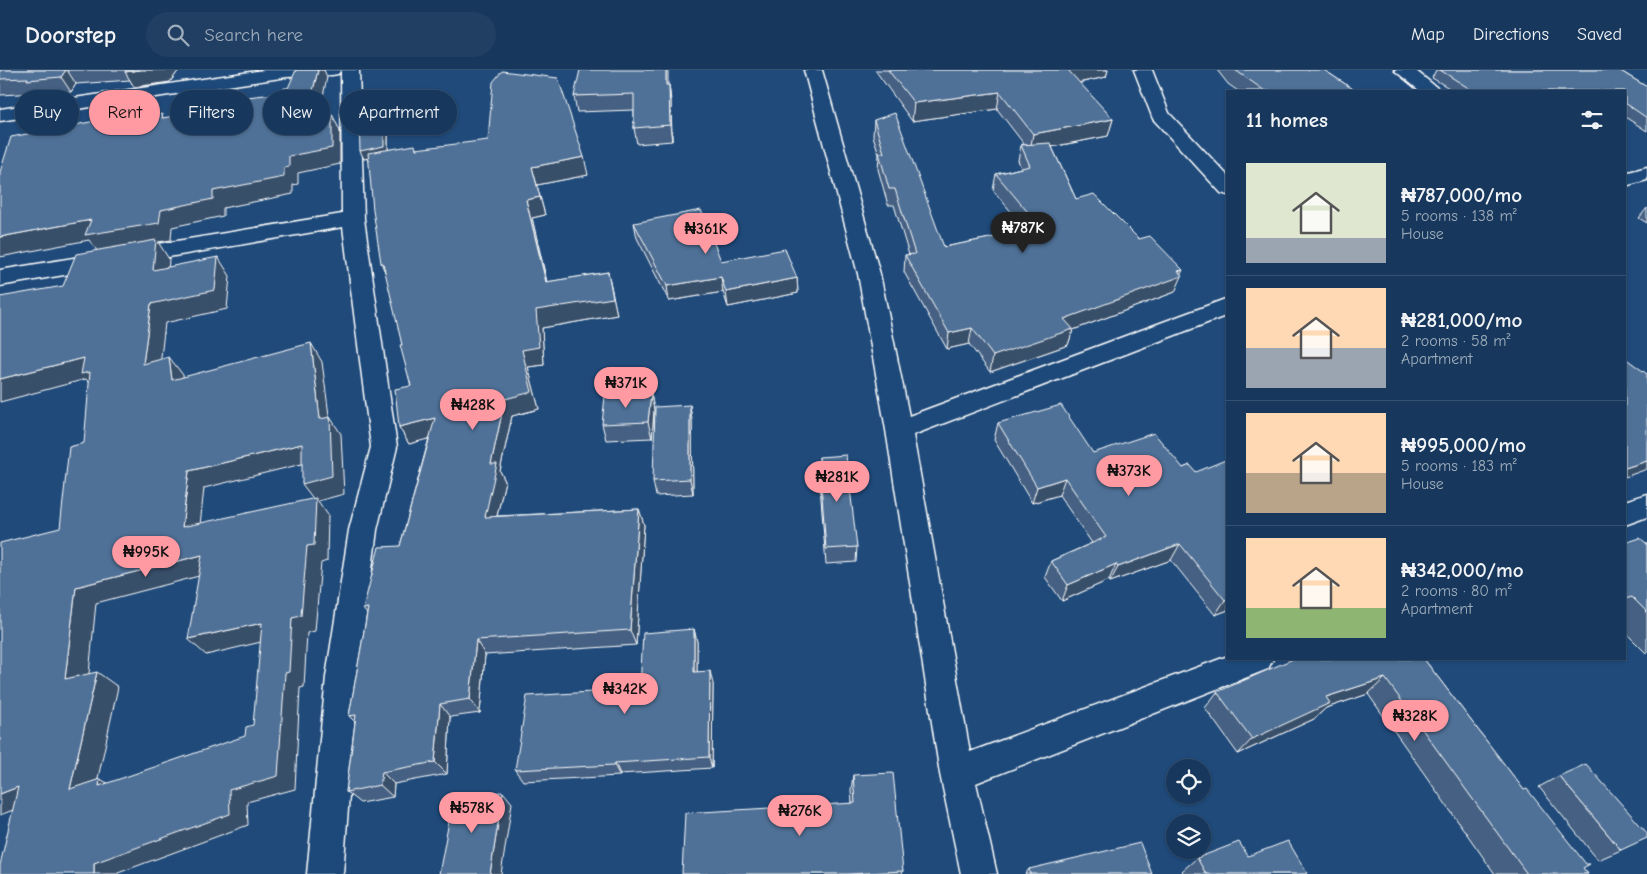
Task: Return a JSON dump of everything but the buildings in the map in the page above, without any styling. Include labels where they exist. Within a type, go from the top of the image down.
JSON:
[{"type":"street","points":[[0,115],[288,71],[332,70]]},
{"type":"street","points":[[325,874],[342,677],[363,530],[384,447],[353,219],[350,70]]},
{"type":"street","points":[[813,70],[869,274],[900,430],[957,774],[979,874]]},
{"type":"street","points":[[1143,70],[1160,115],[1226,186]]},
{"type":"street","points":[[1403,70],[1431,90]]},
{"type":"street","points":[[1626,180],[1647,174]]},
{"type":"street","points":[[0,278],[353,219]]},
{"type":"street","points":[[900,430],[1226,307]]},
{"type":"street","points":[[1626,513],[1647,505]]},
{"type":"street","points":[[957,774],[1254,660]]}]
